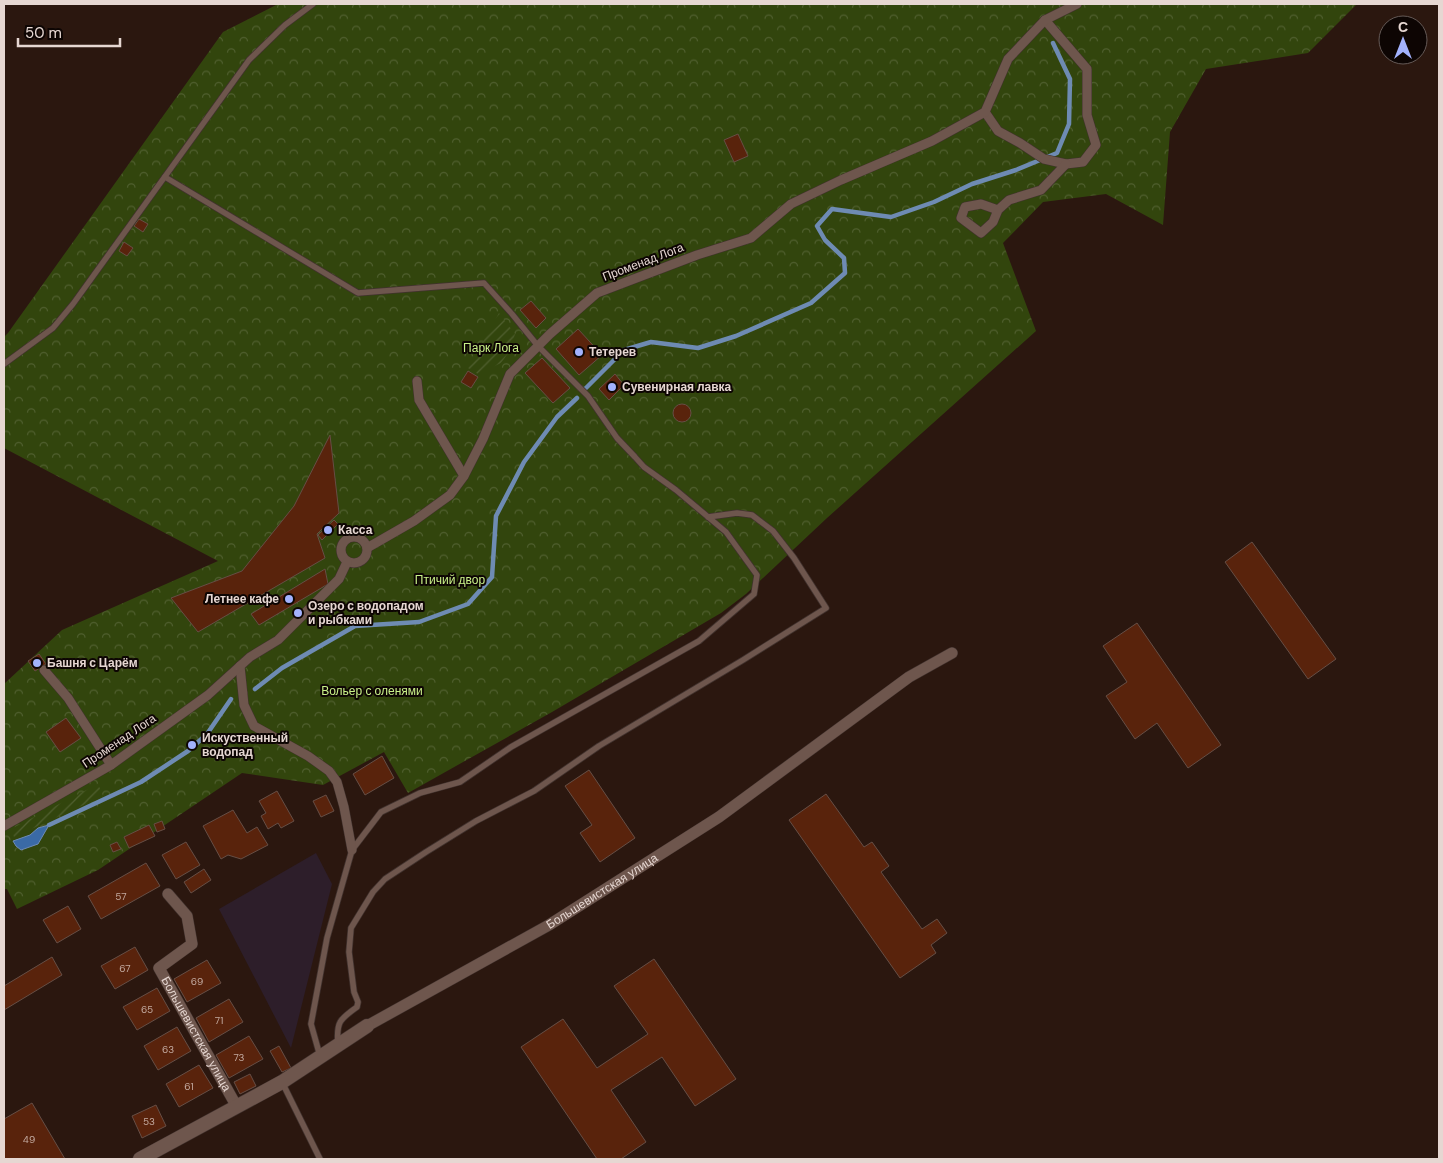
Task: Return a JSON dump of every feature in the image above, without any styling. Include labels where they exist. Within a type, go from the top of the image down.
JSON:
[{"type":"street","points":[[1045,20],[1087,69],[1087,115],[1096,145],[1083,162],[1066,164],[1044,159],[998,131],[985,112],[1008,59],[1045,20],[1078,4]]},
{"type":"street","name":"Променад Лога","points":[[367,548],[414,521],[450,494],[464,476],[483,439],[510,374],[550,334],[598,293],[697,255],[751,238],[791,204],[841,180],[932,141],[985,112]]},
{"type":"street","points":[[998,210],[1009,200],[1041,190],[1066,164]]},
{"type":"street","points":[[417,381],[419,400],[464,476]]},
{"type":"street","points":[[358,538],[365,543],[367,548],[366,555],[360,562],[347,562],[342,555],[342,546],[346,540],[358,538]]},
{"type":"street","name":"Променад Лога","points":[[4,826],[111,765],[208,695],[250,657],[278,640],[339,579],[347,562]]},
{"type":"street","name":"Большевистская улица","points":[[140,1159],[173,1139],[282,1082],[367,1026],[549,925],[703,828],[909,677],[952,653]]},
{"type":"street","points":[[240,666],[244,705],[254,726],[308,756],[329,771],[337,782],[352,850]]},
{"type":"street","points":[[44,670],[68,698],[111,765]]},
{"type":"street","name":"Большевистская улица","points":[[168,894],[187,916],[192,944],[159,968],[237,1107]]},
{"type":"lane","points":[[4,364],[53,328],[73,304],[249,60],[286,25],[313,4]]},
{"type":"lane","points":[[165,177],[358,293],[484,283],[538,346],[588,396],[617,438],[644,467],[676,490],[726,532],[757,575],[754,594],[699,641],[511,747],[460,782],[420,793],[381,812],[352,850],[327,938],[311,1024],[320,1056]]},
{"type":"lane","points":[[338,1044],[338,1024],[342,1018],[357,1007],[358,1002],[353,983],[349,952],[351,928],[373,892],[386,879],[476,822],[534,791],[599,746],[826,608],[794,558],[773,530],[752,515],[737,513],[708,517]]},
{"type":"lane","points":[[282,1082],[320,1159]]},
{"type":"shaded area","points":[[316,853],[332,884],[291,1048],[219,909]]},
{"type":"green space","name":"Парк Лога","points":[[278,4],[1357,4],[1308,53],[1206,69],[1170,132],[1163,225],[1106,194],[1043,202],[1003,243],[1036,331],[827,518],[746,594],[721,613],[552,712],[408,793],[384,752],[323,785],[242,773],[98,870],[17,909],[7,889],[4,889],[4,684],[62,630],[218,561],[4,448],[4,337],[223,32]]},
{"type":"green space","points":[[499,313],[515,334],[511,349],[501,363],[478,374],[468,368]]},
{"type":"green space","points":[[98,784],[103,796],[14,837],[11,829]]},
{"type":"water","points":[[49,825],[38,844],[21,850],[13,841],[30,835],[38,828]]},
{"type":"building","points":[[738,134],[748,156],[734,162],[724,140]]},
{"type":"building","points":[[139,219],[148,224],[143,232],[134,226]]},
{"type":"building","points":[[124,242],[133,248],[127,256],[119,251]]},
{"type":"building","points":[[531,301],[546,318],[536,328],[520,310]]},
{"type":"building","name":"Тетерев","points":[[578,329],[602,355],[579,375],[556,349]]},
{"type":"building","points":[[542,358],[570,388],[553,403],[525,373]]},
{"type":"building","points":[[468,371],[478,377],[471,388],[461,382]]},
{"type":"building","name":"Сувенирная лавка","points":[[615,374],[624,385],[609,400],[599,389]]},
{"type":"building","points":[[682,404],[688,407],[691,413],[688,419],[682,422],[676,419],[673,413],[676,407]]},
{"type":"building","points":[[330,435],[339,513],[317,534],[325,558],[198,632],[171,598],[242,571],[294,506]]},
{"type":"building","name":"Касса","points":[[334,520],[338,524],[322,540],[318,535]]},
{"type":"building","points":[[1252,542],[1336,659],[1308,679],[1225,562]]},
{"type":"building","name":"Летнее кафе","points":[[325,569],[328,584],[259,625],[251,614]]},
{"type":"building","points":[[1137,623],[1221,745],[1188,768],[1157,723],[1135,739],[1106,696],[1127,682],[1103,646]]},
{"type":"building","name":"Башня с Царём","points":[[39,654],[46,664],[35,671],[28,661]]},
{"type":"building","points":[[66,718],[81,738],[60,752],[46,732]]},
{"type":"building","points":[[382,756],[394,778],[365,795],[353,774]]},
{"type":"building","points":[[589,770],[635,838],[600,862],[580,833],[592,825],[565,786]]},
{"type":"building","points":[[277,791],[294,821],[281,828],[278,823],[268,829],[261,816],[266,813],[259,801]]},
{"type":"building","points":[[826,794],[864,847],[872,842],[889,866],[881,872],[922,929],[937,919],[947,933],[931,945],[936,953],[900,978],[789,820]]},
{"type":"building","points":[[326,795],[334,811],[321,817],[313,801]]},
{"type":"building","points":[[233,810],[247,833],[257,827],[268,845],[241,859],[228,855],[221,859],[203,826]]},
{"type":"building","points":[[162,821],[165,829],[157,832],[154,824]]},
{"type":"building","points":[[149,825],[155,836],[129,848],[124,837]]},
{"type":"building","points":[[117,842],[121,849],[113,852],[110,845]]},
{"type":"building","points":[[186,842],[200,865],[176,879],[162,855]]},
{"type":"building","points":[[146,863],[160,886],[101,919],[88,896]]},
{"type":"building","points":[[204,869],[211,880],[191,893],[184,882]]},
{"type":"building","points":[[68,906],[81,929],[57,943],[43,920]]},
{"type":"building","points":[[135,947],[148,970],[115,989],[101,966]]},
{"type":"building","points":[[52,957],[62,975],[4,1010],[4,986]]},
{"type":"building","points":[[654,959],[736,1079],[695,1106],[662,1057],[611,1090],[646,1142],[621,1159],[597,1159],[521,1047],[563,1019],[597,1068],[648,1034],[614,986]]},
{"type":"building","points":[[207,960],[221,983],[187,1002],[174,979]]},
{"type":"building","points":[[157,988],[170,1011],[137,1030],[123,1007]]},
{"type":"building","points":[[229,999],[243,1022],[209,1042],[196,1018]]},
{"type":"building","points":[[177,1027],[191,1051],[158,1070],[144,1046]]},
{"type":"building","points":[[249,1036],[263,1059],[229,1078],[216,1055]]},
{"type":"building","points":[[279,1046],[291,1068],[282,1072],[270,1051]]},
{"type":"building","points":[[199,1065],[213,1088],[179,1107],[166,1084]]},
{"type":"building","points":[[250,1074],[256,1086],[240,1094],[234,1082]]},
{"type":"building","points":[[32,1103],[65,1159],[4,1159],[4,1119]]},
{"type":"building","points":[[156,1105],[166,1126],[142,1138],[132,1116]]},
{"type":"waterway","points":[[586,388],[624,350],[651,342],[698,348],[736,336],[811,303],[845,273],[844,258],[825,240],[817,226],[832,209],[891,217],[934,202],[972,184],[1016,170],[1057,153],[1069,124],[1070,79],[1053,43]]},
{"type":"waterway","points":[[255,689],[282,668],[355,626],[419,622],[468,604],[492,577],[496,516],[524,462],[557,417],[577,398]]},
{"type":"waterway","points":[[49,825],[141,782],[188,751],[207,734],[231,699]]},
{"type":"place","name":"Тетерев","points":[[579,352]]},
{"type":"place","name":"Сувенирная лавка","points":[[612,387]]},
{"type":"place","name":"Касса","points":[[328,530]]},
{"type":"place","name":"Летнее кафе","points":[[289,599]]},
{"type":"place","name":"Озеро с водопадом и рыбками","points":[[298,613]]},
{"type":"place","name":"Башня с Царём","points":[[37,663]]},
{"type":"place","name":"Искуственный водопад","points":[[192,745]]},
{"type":"park label","name":"Птичий двор","points":[[450,580]]},
{"type":"park label","name":"Вольер с оленями","points":[[372,691]]}]
